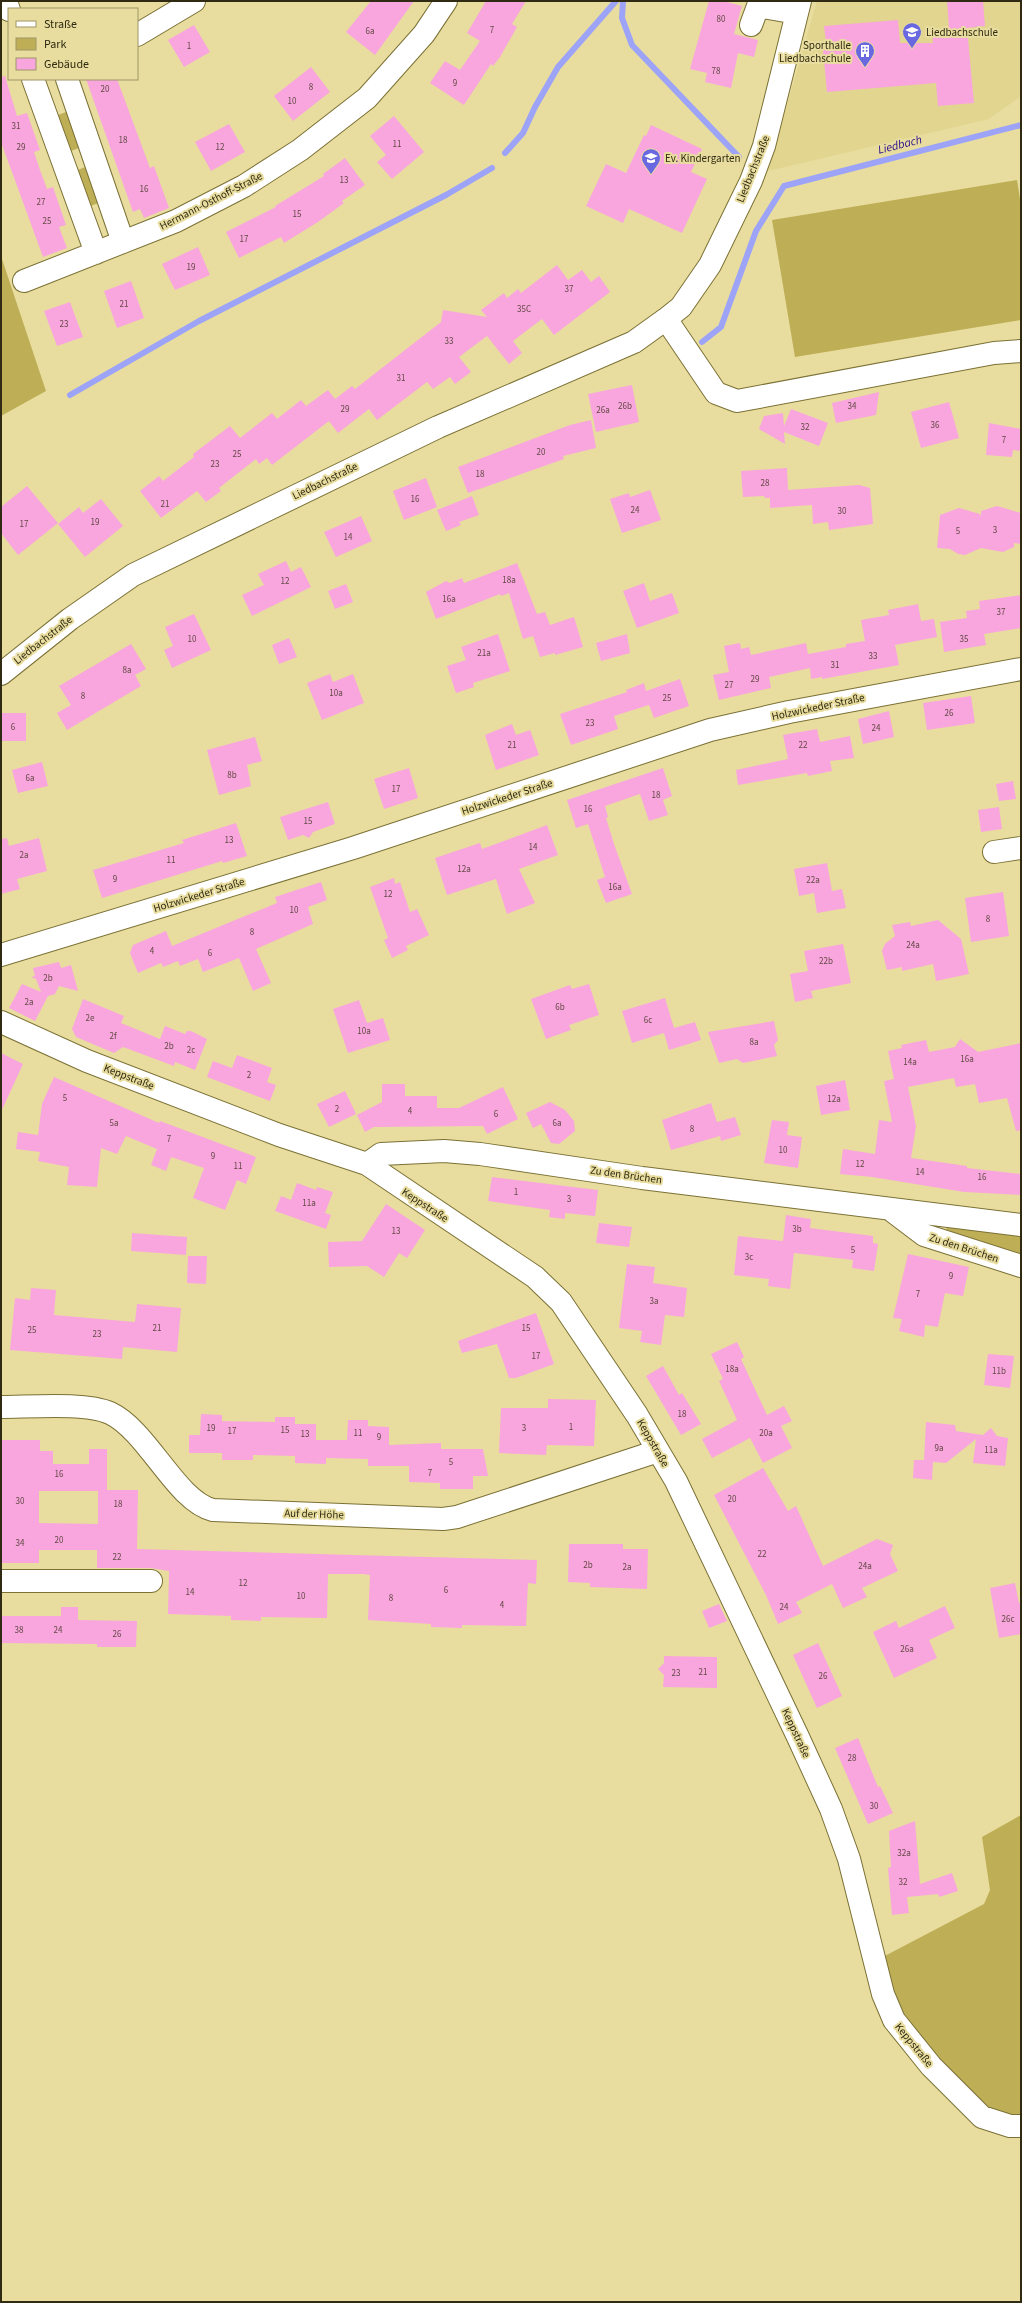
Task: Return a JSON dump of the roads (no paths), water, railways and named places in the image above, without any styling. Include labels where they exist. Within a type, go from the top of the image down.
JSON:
[{"type":"street","points":[[138,33],[194,1]]},
{"type":"street","name":"Hermann-Osthoff-Straße","points":[[24,281],[176,221],[244,186],[300,150],[367,98],[424,34],[446,1]]},
{"type":"street","points":[[751,25],[758,6],[799,7]]},
{"type":"street","name":"Liedbachstraße","points":[[1,674],[70,619],[133,575],[438,427],[634,342],[666,320],[681,307],[710,265],[751,181],[764,146],[799,7]]},
{"type":"street","points":[[33,80],[96,253]]},
{"type":"street","points":[[67,80],[123,242]]},
{"type":"street","points":[[666,320],[716,393],[737,401],[994,353],[1021,351]]},
{"type":"street","name":"Holzwickeder Straße","points":[[1,955],[353,848],[710,730],[789,712],[1021,669]]},
{"type":"street","points":[[994,852],[1021,848]]},
{"type":"street","name":"Keppstraße","points":[[1,1022],[87,1061],[279,1135],[367,1164],[535,1277],[561,1302],[637,1415],[676,1481],[831,1809],[849,1859],[883,1994],[894,2020],[931,2066],[982,2117],[1010,2126],[1021,2126]]},
{"type":"street","name":"Zu den Brüchen","points":[[367,1164],[380,1154],[444,1151],[480,1154],[642,1178],[1021,1225]]},
{"type":"street","name":"Zu den Brüchen","points":[[890,1209],[924,1234],[1021,1266]]},
{"type":"street","name":"Auf der Höhe","points":[[1,1407],[87,1407],[110,1413],[129,1426],[196,1503],[213,1510],[443,1519],[457,1517],[658,1450]]},
{"type":"street","points":[[1,1581],[151,1581]]},
{"type":"waterway","points":[[505,153],[523,133],[535,107],[558,67],[616,1]]},
{"type":"waterway","name":"Liedbach","points":[[623,1],[622,18],[632,45],[739,157]]},
{"type":"waterway","name":"Liedbach","points":[[702,342],[721,327],[756,231],[784,186],[1021,125]]},
{"type":"waterway","points":[[70,395],[199,321],[446,195],[492,168]]},
{"type":"place","name":"Liedbachschule","points":[[912,49]]},
{"type":"place","name":"Sporthalle Liedbachschule","points":[[865,68]]},
{"type":"place","name":"Ev. Kindergarten","points":[[651,175]]}]
